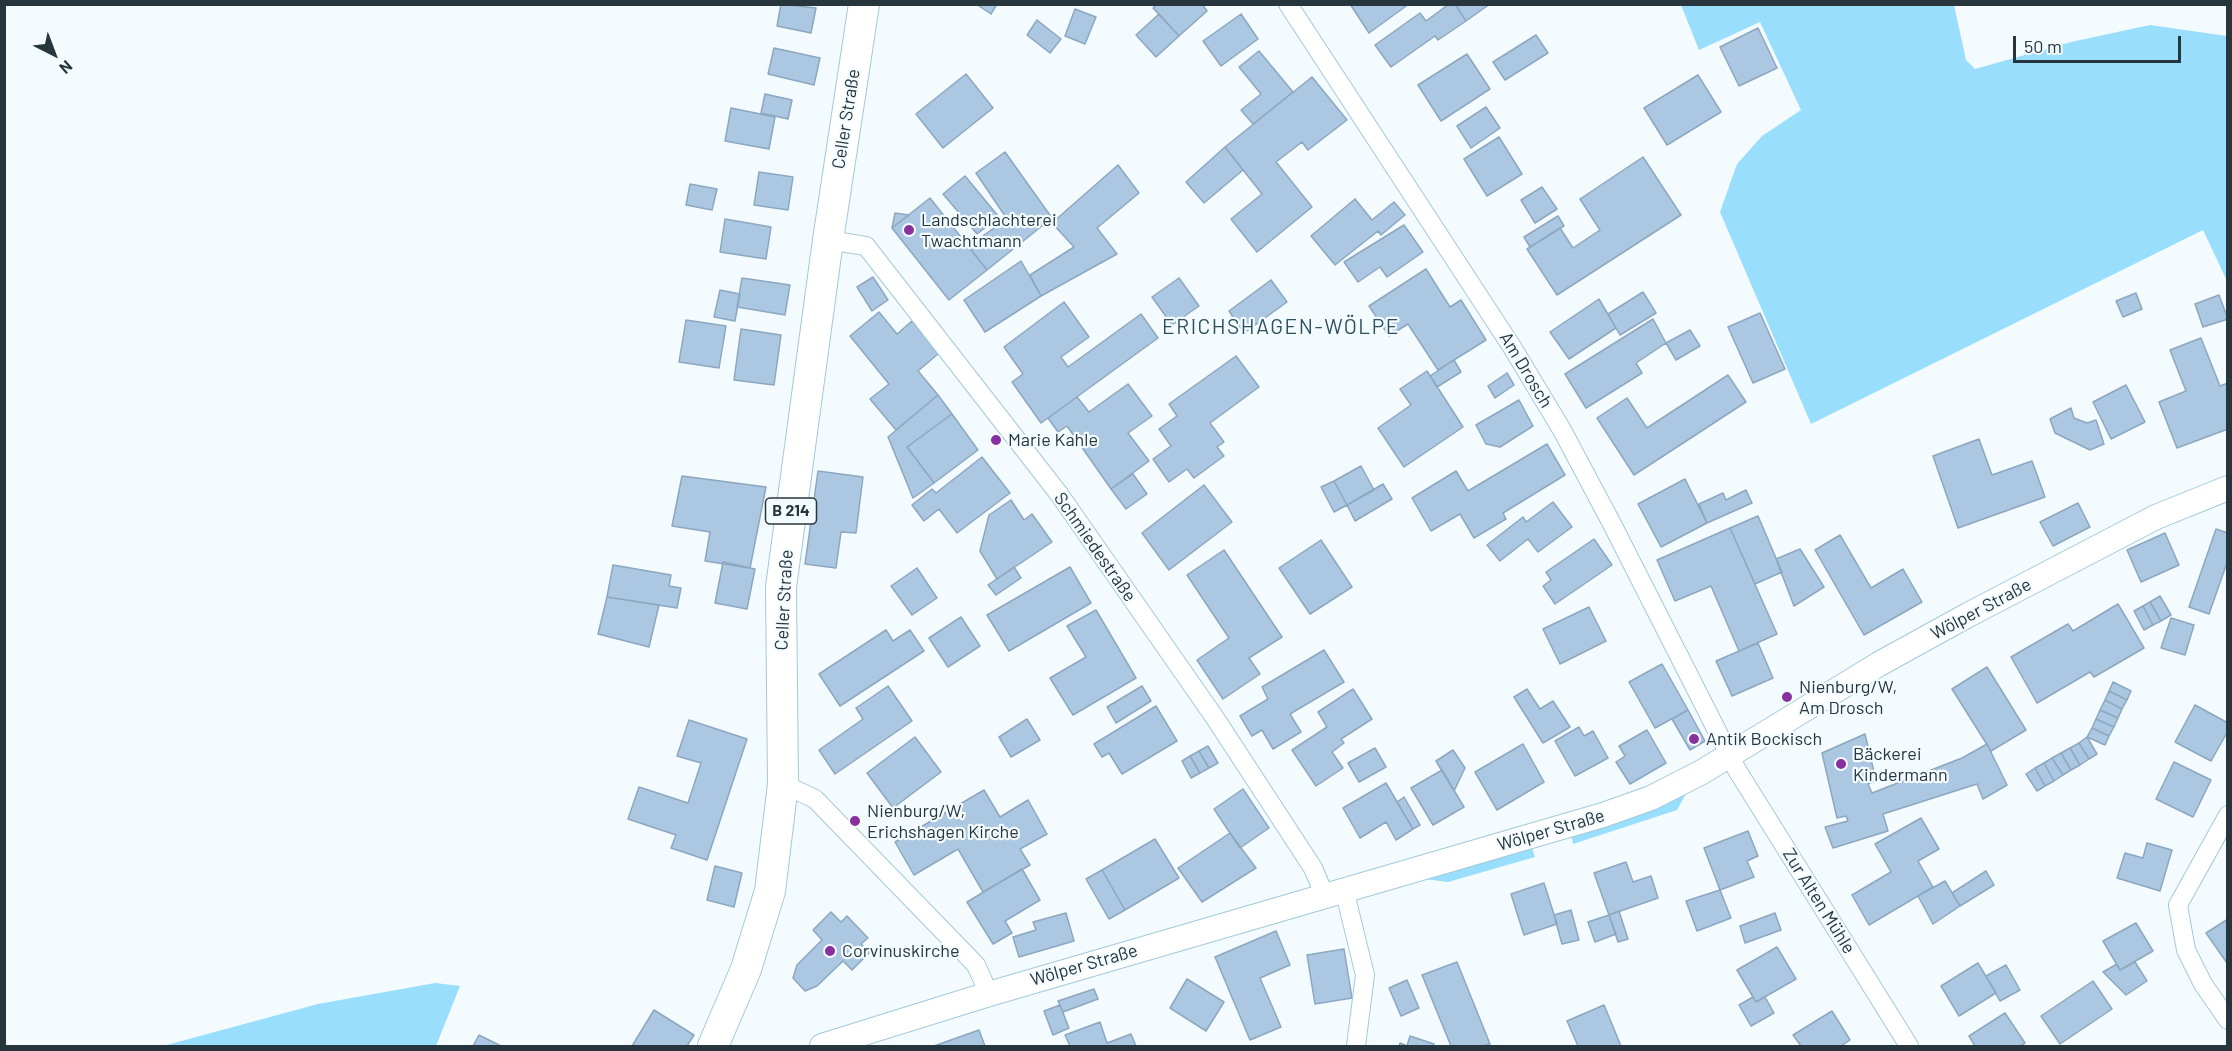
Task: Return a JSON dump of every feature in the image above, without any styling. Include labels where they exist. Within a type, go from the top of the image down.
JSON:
[{"type":"main road","name":"Celler Straße","points":[[713,1047],[746,969],[770,891],[783,784],[781,587],[828,240],[864,4]]},
{"type":"street","name":"Am Drosch","points":[[1298,8],[1562,430],[1729,755]]},
{"type":"street","name":"Schmiedestraße","points":[[828,240],[866,246],[1030,456],[1215,718],[1313,868],[1334,892],[1365,975],[1356,1047]]},
{"type":"street","name":"Wölper Straße","points":[[822,1047],[988,994],[1603,815],[1651,798],[1729,755],[1879,664],[1968,615],[2156,517],[2228,488]]},
{"type":"street","name":"Zur Alten Mühle","points":[[1729,755],[1909,1047]]},
{"type":"street","points":[[783,784],[815,799],[976,965],[988,994]]},
{"type":"street","points":[[2228,815],[2178,905],[2186,950],[2203,984],[2228,1020]]},
{"type":"shaded area","points":[[1681,5],[1954,5],[1966,60],[1975,69],[2071,42],[2150,25],[2227,36],[2227,281],[2203,230],[1811,424],[1720,212],[1737,164],[1762,136],[1801,110],[1760,22],[1699,50]]},
{"type":"shaded area","points":[[1688,790],[1677,810],[1573,844],[1571,833]]},
{"type":"shaded area","points":[[1531,845],[1535,857],[1448,882],[1417,878]]},
{"type":"shaded area","points":[[435,983],[460,986],[436,1046],[163,1046],[318,1004]]},
{"type":"building","points":[[781,4],[816,8],[811,33],[777,26]]},
{"type":"building","points":[[976,4],[997,4],[991,14]]},
{"type":"building","points":[[1157,4],[1202,4],[1207,11],[1179,36],[1153,8]]},
{"type":"building","points":[[1350,4],[1409,4],[1369,33]]},
{"type":"building","points":[[1449,4],[1455,4],[1466,21],[1438,40],[1435,36],[1391,67],[1375,45],[1420,13],[1426,21]]},
{"type":"building","points":[[1455,4],[1490,4],[1466,21]]},
{"type":"building","points":[[1075,9],[1096,17],[1085,44],[1065,36]]},
{"type":"building","points":[[1159,14],[1179,36],[1156,57],[1136,35]]},
{"type":"building","points":[[1241,14],[1258,39],[1221,66],[1203,41]]},
{"type":"building","points":[[1037,20],[1061,39],[1050,53],[1027,35]]},
{"type":"building","points":[[1758,28],[1777,68],[1739,86],[1720,47]]},
{"type":"building","points":[[1536,35],[1548,53],[1505,80],[1493,62]]},
{"type":"building","points":[[774,48],[820,58],[814,85],[768,74]]},
{"type":"building","points":[[1259,51],[1293,92],[1253,124],[1241,110],[1261,94],[1239,67]]},
{"type":"building","points":[[1467,54],[1490,89],[1441,121],[1418,85]]},
{"type":"building","points":[[966,74],[993,108],[943,148],[916,114]]},
{"type":"building","points":[[1698,75],[1721,112],[1667,145],[1644,108]]},
{"type":"building","points":[[1312,77],[1347,120],[1308,150],[1302,142],[1276,162],[1312,207],[1257,252],[1231,219],[1262,194],[1225,147]]},
{"type":"building","points":[[765,94],[792,100],[788,119],[761,113]]},
{"type":"building","points":[[1486,107],[1500,128],[1471,148],[1457,126]]},
{"type":"building","points":[[731,108],[775,117],[769,149],[725,141]]},
{"type":"building","points":[[1499,137],[1522,174],[1487,196],[1464,159]]},
{"type":"building","points":[[1225,147],[1243,170],[1204,203],[1186,182]]},
{"type":"building","points":[[1005,152],[1052,218],[987,270],[968,246],[1007,219],[976,173]]},
{"type":"building","points":[[1643,157],[1681,215],[1557,295],[1527,249],[1560,228],[1573,248],[1600,230],[1580,199]]},
{"type":"building","points":[[1118,165],[1139,193],[1097,228],[1117,254],[1041,296],[1030,275],[1074,247],[1052,223]]},
{"type":"building","points":[[759,172],[793,177],[788,210],[754,205]]},
{"type":"building","points":[[965,176],[999,217],[977,234],[943,194]]},
{"type":"building","points":[[690,184],[717,189],[712,210],[686,205]]},
{"type":"building","points":[[1542,187],[1557,209],[1535,223],[1521,200]]},
{"type":"building","points":[[930,198],[987,270],[949,300],[892,228]]},
{"type":"building","points":[[1355,199],[1372,220],[1394,202],[1405,215],[1381,235],[1378,231],[1335,265],[1311,236]]},
{"type":"building","points":[[895,213],[909,215],[892,228]]},
{"type":"building","points":[[1558,216],[1564,226],[1530,247],[1524,237]]},
{"type":"building","points":[[725,219],[771,227],[766,259],[720,252]]},
{"type":"building","points":[[1404,225],[1423,252],[1387,277],[1380,267],[1358,282],[1344,262]]},
{"type":"building","points":[[1021,261],[1041,296],[985,332],[964,300]]},
{"type":"building","points":[[1426,269],[1450,307],[1461,300],[1486,340],[1438,370],[1408,324],[1389,336],[1369,306]]},
{"type":"building","points":[[873,277],[888,300],[872,311],[857,287]]},
{"type":"building","points":[[742,278],[790,285],[785,315],[737,307]]},
{"type":"building","points":[[1179,278],[1199,306],[1172,325],[1152,297]]},
{"type":"building","points":[[1271,280],[1287,302],[1244,333],[1229,311]]},
{"type":"building","points":[[720,290],[740,294],[735,321],[714,317]]},
{"type":"building","points":[[1643,292],[1656,313],[1620,335],[1608,314]]},
{"type":"building","points":[[2136,293],[2142,309],[2123,317],[2116,301]]},
{"type":"building","points":[[2219,295],[2228,319],[2203,327],[2195,304]]},
{"type":"building","points":[[1599,299],[1616,328],[1569,359],[1550,332]]},
{"type":"building","points":[[1064,302],[1089,337],[1061,357],[1068,367],[1141,314],[1158,338],[1041,423],[1012,382],[1023,374],[1004,347]]},
{"type":"building","points":[[879,312],[897,334],[912,321],[939,353],[918,371],[938,395],[896,430],[870,399],[889,384],[850,336]]},
{"type":"building","points":[[1760,313],[1785,369],[1753,383],[1728,327]]},
{"type":"building","points":[[1653,319],[1666,343],[1636,363],[1642,373],[1586,408],[1565,374]]},
{"type":"building","points":[[686,320],[726,326],[719,368],[679,362]]},
{"type":"building","points":[[741,329],[781,335],[774,385],[734,380]]},
{"type":"building","points":[[1690,330],[1700,346],[1676,360],[1666,343]]},
{"type":"building","points":[[2201,338],[2220,386],[2228,383],[2228,429],[2177,448],[2159,402],[2186,391],[2170,350]]},
{"type":"building","points":[[1236,356],[1259,387],[1210,423],[1224,442],[1217,447],[1224,456],[1194,478],[1187,469],[1169,482],[1153,459],[1171,446],[1159,429],[1177,416],[1169,404]]},
{"type":"building","points":[[1454,360],[1461,372],[1437,387],[1430,376]]},
{"type":"building","points":[[1427,371],[1463,427],[1404,467],[1378,428],[1411,405],[1400,389]]},
{"type":"building","points":[[1507,373],[1514,385],[1495,398],[1488,386]]},
{"type":"building","points":[[1728,375],[1746,402],[1634,475],[1597,418],[1627,398],[1647,428]]},
{"type":"building","points":[[1128,384],[1152,416],[1128,433],[1149,461],[1111,489],[1067,426],[1058,432],[1048,418],[1077,397],[1089,412]]},
{"type":"building","points":[[2126,385],[2145,422],[2111,439],[2093,402]]},
{"type":"building","points":[[938,395],[952,414],[907,447],[934,483],[913,498],[888,437]]},
{"type":"building","points":[[1519,400],[1533,426],[1500,447],[1486,444],[1476,425]]},
{"type":"building","points":[[2071,408],[2074,418],[2087,423],[2096,420],[2104,444],[2090,450],[2055,433],[2050,419]]},
{"type":"building","points":[[952,414],[978,450],[934,483],[907,447]]},
{"type":"building","points":[[1979,439],[1992,475],[2032,461],[2045,497],[1958,528],[1933,456]]},
{"type":"building","points":[[1547,444],[1565,475],[1503,513],[1506,519],[1474,538],[1460,514],[1431,531],[1412,498],[1456,471],[1468,491]]},
{"type":"building","points":[[982,457],[1010,493],[957,533],[939,509],[924,521],[912,505],[932,489],[936,493]]},
{"type":"building","points":[[1361,466],[1374,490],[1347,505],[1334,481]]},
{"type":"building","points":[[818,471],[863,477],[856,533],[841,532],[836,568],[805,564]]},
{"type":"building","points":[[1133,474],[1147,494],[1126,509],[1111,489]]},
{"type":"building","points":[[682,476],[766,487],[750,568],[705,561],[710,532],[672,526]]},
{"type":"building","points":[[1685,479],[1707,523],[1661,547],[1638,504]]},
{"type":"building","points":[[1334,481],[1347,505],[1334,512],[1321,487]]},
{"type":"building","points":[[1383,484],[1392,499],[1355,521],[1347,505]]},
{"type":"building","points":[[1204,485],[1232,522],[1169,570],[1142,533]]},
{"type":"building","points":[[1746,490],[1752,503],[1707,523],[1699,504],[1723,493],[1726,500]]},
{"type":"building","points":[[1011,500],[1024,520],[1032,514],[1052,542],[997,579],[980,551],[989,515]]},
{"type":"building","points":[[1553,502],[1572,527],[1538,552],[1528,539],[1500,561],[1487,545],[1523,517],[1526,522]]},
{"type":"building","points":[[2078,503],[2090,527],[2053,546],[2040,522]]},
{"type":"building","points":[[1758,516],[1782,572],[1755,584],[1730,528]]},
{"type":"building","points":[[1730,528],[1777,634],[1739,651],[1711,586],[1675,601],[1657,560]]},
{"type":"building","points":[[2216,529],[2228,533],[2228,560],[2209,614],[2189,607]]},
{"type":"building","points":[[2165,533],[2179,565],[2141,582],[2127,550]]},
{"type":"building","points":[[1840,535],[1871,588],[1903,569],[1922,602],[1864,635],[1815,550]]},
{"type":"building","points":[[1594,539],[1612,565],[1555,604],[1543,586],[1551,580],[1546,572]]},
{"type":"building","points":[[1321,540],[1352,587],[1310,614],[1279,568]]},
{"type":"building","points":[[1800,549],[1824,587],[1794,606],[1776,559]]},
{"type":"building","points":[[1224,550],[1282,637],[1249,658],[1260,674],[1223,699],[1197,660],[1229,638],[1187,575]]},
{"type":"building","points":[[723,562],[755,569],[747,609],[715,603]]},
{"type":"building","points":[[613,565],[671,575],[669,586],[681,588],[677,608],[607,597]]},
{"type":"building","points":[[1014,567],[1021,578],[996,595],[988,585]]},
{"type":"building","points":[[1070,567],[1091,603],[1009,651],[987,615]]},
{"type":"building","points":[[917,568],[937,598],[912,615],[891,586]]},
{"type":"building","points":[[2160,596],[2171,615],[2161,621],[2150,602]]},
{"type":"building","points":[[607,597],[659,605],[649,647],[598,634]]},
{"type":"building","points":[[2150,602],[2161,621],[2153,625],[2143,606]]},
{"type":"building","points":[[2118,604],[2144,648],[2094,677],[2090,672],[2037,703],[2011,657],[2068,624],[2073,631]]},
{"type":"building","points":[[2143,606],[2153,625],[2144,630],[2134,611]]},
{"type":"building","points":[[1589,607],[1606,641],[1560,664],[1543,629]]},
{"type":"building","points":[[1096,610],[1136,678],[1073,715],[1050,678],[1086,657],[1067,626]]},
{"type":"building","points":[[961,617],[980,646],[948,667],[929,638]]},
{"type":"building","points":[[2171,618],[2194,625],[2185,655],[2161,648]]},
{"type":"building","points":[[886,630],[893,641],[910,630],[924,651],[840,706],[819,674]]},
{"type":"building","points":[[1758,643],[1773,678],[1732,696],[1716,661]]},
{"type":"building","points":[[1324,650],[1344,682],[1290,714],[1301,732],[1273,749],[1262,730],[1252,736],[1240,716],[1268,699],[1262,687]]},
{"type":"building","points":[[1662,664],[1688,710],[1655,728],[1629,682]]},
{"type":"building","points":[[1987,667],[2026,730],[1991,751],[1952,689]]},
{"type":"building","points":[[2113,682],[2131,691],[2127,700],[2109,691]]},
{"type":"building","points":[[888,686],[912,721],[835,774],[819,750],[863,719],[856,708]]},
{"type":"building","points":[[1142,686],[1151,701],[1116,723],[1107,707]]},
{"type":"building","points":[[1353,689],[1372,719],[1341,739],[1344,743],[1332,752],[1343,768],[1316,786],[1292,750],[1327,727],[1318,712]]},
{"type":"building","points":[[1527,689],[1540,709],[1553,701],[1570,727],[1543,743],[1514,697]]},
{"type":"building","points":[[2109,691],[2127,700],[2122,709],[2105,700]]},
{"type":"building","points":[[2105,700],[2122,709],[2118,718],[2100,710]]},
{"type":"building","points":[[2195,705],[2228,723],[2228,731],[2211,761],[2175,742]]},
{"type":"building","points":[[1156,706],[1177,741],[1122,774],[1109,753],[1102,757],[1094,744]]},
{"type":"building","points":[[1688,710],[1705,741],[1690,750],[1672,719]]},
{"type":"building","points":[[2100,710],[2118,718],[2114,727],[2096,719]]},
{"type":"building","points":[[1027,719],[1040,740],[1011,757],[999,737]]},
{"type":"building","points":[[2096,719],[2114,727],[2109,736],[2092,728]]},
{"type":"building","points":[[689,720],[747,739],[707,860],[671,848],[676,835],[628,819],[639,787],[688,803],[701,763],[677,756]]},
{"type":"building","points":[[1579,727],[1584,736],[1593,731],[1608,758],[1575,776],[1555,741]]},
{"type":"building","points":[[2092,728],[2109,736],[2105,745],[2087,737]]},
{"type":"building","points":[[1647,730],[1666,763],[1630,784],[1616,762],[1625,756],[1619,746]]},
{"type":"building","points":[[1865,734],[1876,780],[1868,784],[1872,793],[1962,758],[1987,744],[2007,785],[1983,799],[1977,784],[1883,814],[1888,831],[1833,848],[1825,827],[1848,821],[1846,816],[1837,818],[1822,753]]},
{"type":"building","points":[[915,737],[941,772],[893,808],[867,773]]},
{"type":"building","points":[[2087,737],[2097,754],[2089,759],[2079,743]]},
{"type":"building","points":[[2079,743],[2089,759],[2080,765],[2070,748]]},
{"type":"building","points":[[1523,744],[1544,782],[1497,810],[1475,772]]},
{"type":"building","points":[[1208,746],[1218,763],[1209,768],[1199,751]]},
{"type":"building","points":[[1375,748],[1386,767],[1359,782],[1348,763]]},
{"type":"building","points":[[2070,748],[2080,765],[2071,770],[2061,753]]},
{"type":"building","points":[[1453,750],[1465,768],[1454,791],[1436,761]]},
{"type":"building","points":[[1199,751],[1209,768],[1200,773],[1190,756]]},
{"type":"building","points":[[2061,753],[2071,770],[2063,775],[2052,758]]},
{"type":"building","points":[[1190,756],[1200,773],[1191,778],[1182,761]]},
{"type":"building","points":[[2052,758],[2063,775],[2054,781],[2044,763]]},
{"type":"building","points":[[2174,762],[2211,780],[2193,817],[2156,799]]},
{"type":"building","points":[[2044,763],[2054,781],[2045,786],[2035,768]]},
{"type":"building","points":[[2035,768],[2045,786],[2037,791],[2026,774]]},
{"type":"building","points":[[1442,770],[1464,807],[1433,825],[1411,788]]},
{"type":"building","points":[[1386,783],[1413,829],[1396,840],[1386,822],[1360,838],[1343,808]]},
{"type":"building","points":[[1243,789],[1269,828],[1240,848],[1214,809]]},
{"type":"building","points":[[984,790],[1000,817],[1028,800],[1047,834],[1020,849],[1030,865],[983,892],[958,849],[914,875],[895,842]]},
{"type":"building","points":[[1404,797],[1420,825],[1413,829],[1397,802]]},
{"type":"building","points":[[1921,818],[1939,849],[1918,861],[1933,887],[1869,925],[1852,895],[1891,872],[1875,844]]},
{"type":"building","points":[[1748,831],[1758,856],[1747,861],[1754,877],[1720,890],[1704,848]]},
{"type":"building","points":[[1230,833],[1256,868],[1202,902],[1178,868]]},
{"type":"building","points":[[1155,839],[1179,878],[1125,910],[1102,870]]},
{"type":"building","points":[[2147,843],[2172,850],[2160,891],[2117,878],[2125,853],[2143,858]]},
{"type":"building","points":[[1626,862],[1633,882],[1651,876],[1658,898],[1609,915],[1594,873]]},
{"type":"building","points":[[715,866],[742,873],[734,907],[707,900]]},
{"type":"building","points":[[1022,869],[1040,900],[1005,921],[1012,933],[993,944],[967,902]]},
{"type":"building","points":[[1102,870],[1125,910],[1109,919],[1086,879]]},
{"type":"building","points":[[1986,871],[1994,885],[1960,906],[1952,893]]},
{"type":"building","points":[[1945,881],[1960,906],[1933,924],[1918,896]]},
{"type":"building","points":[[1544,883],[1557,924],[1524,935],[1511,894]]},
{"type":"building","points":[[1720,890],[1731,918],[1697,931],[1686,901]]},
{"type":"building","points":[[1571,910],[1579,940],[1562,944],[1554,915]]},
{"type":"building","points":[[1619,911],[1628,939],[1618,942],[1609,915]]},
{"type":"building","points":[[831,912],[841,922],[847,916],[868,938],[861,944],[870,952],[852,970],[843,961],[817,986],[805,991],[793,978],[797,965],[822,940],[813,930]]},
{"type":"building","points":[[1066,913],[1074,941],[1019,957],[1013,937],[1036,930],[1033,922]]},
{"type":"building","points":[[1775,913],[1781,930],[1745,943],[1740,926]]},
{"type":"building","points":[[1609,915],[1616,934],[1595,942],[1588,922]]},
{"type":"building","points":[[2228,919],[2228,963],[2227,963],[2206,933]]},
{"type":"building","points":[[2136,923],[2153,951],[2120,970],[2103,941]]},
{"type":"building","points":[[1276,931],[1290,965],[1260,978],[1281,1027],[1250,1040],[1215,957]]},
{"type":"building","points":[[1777,947],[1796,979],[1756,1002],[1737,970]]},
{"type":"building","points":[[1344,949],[1352,998],[1315,1004],[1307,955]]},
{"type":"building","points":[[1457,962],[1490,1044],[1451,1046],[1422,975]]},
{"type":"building","points":[[2135,962],[2147,981],[2126,995],[2103,972],[2117,964],[2120,970]]},
{"type":"building","points":[[1978,963],[1996,993],[1959,1016],[1941,986]]},
{"type":"building","points":[[2006,965],[2020,990],[2000,1001],[1986,976]]},
{"type":"building","points":[[1187,979],[1224,1002],[1206,1031],[1170,1008]]},
{"type":"building","points":[[1407,980],[1419,1008],[1401,1016],[1389,988]]},
{"type":"building","points":[[2093,981],[2112,1009],[2060,1044],[2041,1016]]},
{"type":"building","points":[[1094,989],[1098,999],[1063,1012],[1058,1001]]},
{"type":"building","points":[[1753,997],[1756,1002],[1765,997],[1774,1013],[1751,1026],[1739,1005]]},
{"type":"building","points":[[1060,1005],[1069,1028],[1053,1035],[1044,1011]]},
{"type":"building","points":[[1604,1005],[1621,1046],[1578,1046],[1567,1021]]},
{"type":"building","points":[[654,1010],[694,1035],[687,1046],[632,1046]]},
{"type":"building","points":[[1832,1011],[1850,1040],[1841,1046],[1801,1046],[1793,1035]]},
{"type":"building","points":[[2005,1013],[2025,1043],[2020,1046],[1975,1046],[1969,1036]]},
{"type":"building","points":[[1100,1022],[1107,1043],[1131,1034],[1136,1046],[1070,1046],[1065,1035]]},
{"type":"building","points":[[979,1030],[985,1046],[934,1046]]},
{"type":"building","points":[[479,1035],[501,1046],[473,1046]]},
{"type":"building","points":[[1410,1036],[1434,1044],[1433,1046],[1407,1046]]},
{"type":"place","name":"Landschlachterei Twachtmann","points":[[909,230]]},
{"type":"place","name":"Marie Kahle","points":[[996,440]]},
{"type":"place","name":"Nienburg/W, Am Drosch","points":[[1787,697]]},
{"type":"place","name":"Antik Bockisch","points":[[1694,739]]},
{"type":"place","name":"Bäckerei Kindermann","points":[[1841,764]]},
{"type":"place","name":"Nienburg/W, Erichshagen Kirche","points":[[855,821]]},
{"type":"place","name":"Corvinuskirche","points":[[830,951]]},
{"type":"district","name":"ERICHSHAGEN-WÖLPE","points":[[1281,327]]}]
